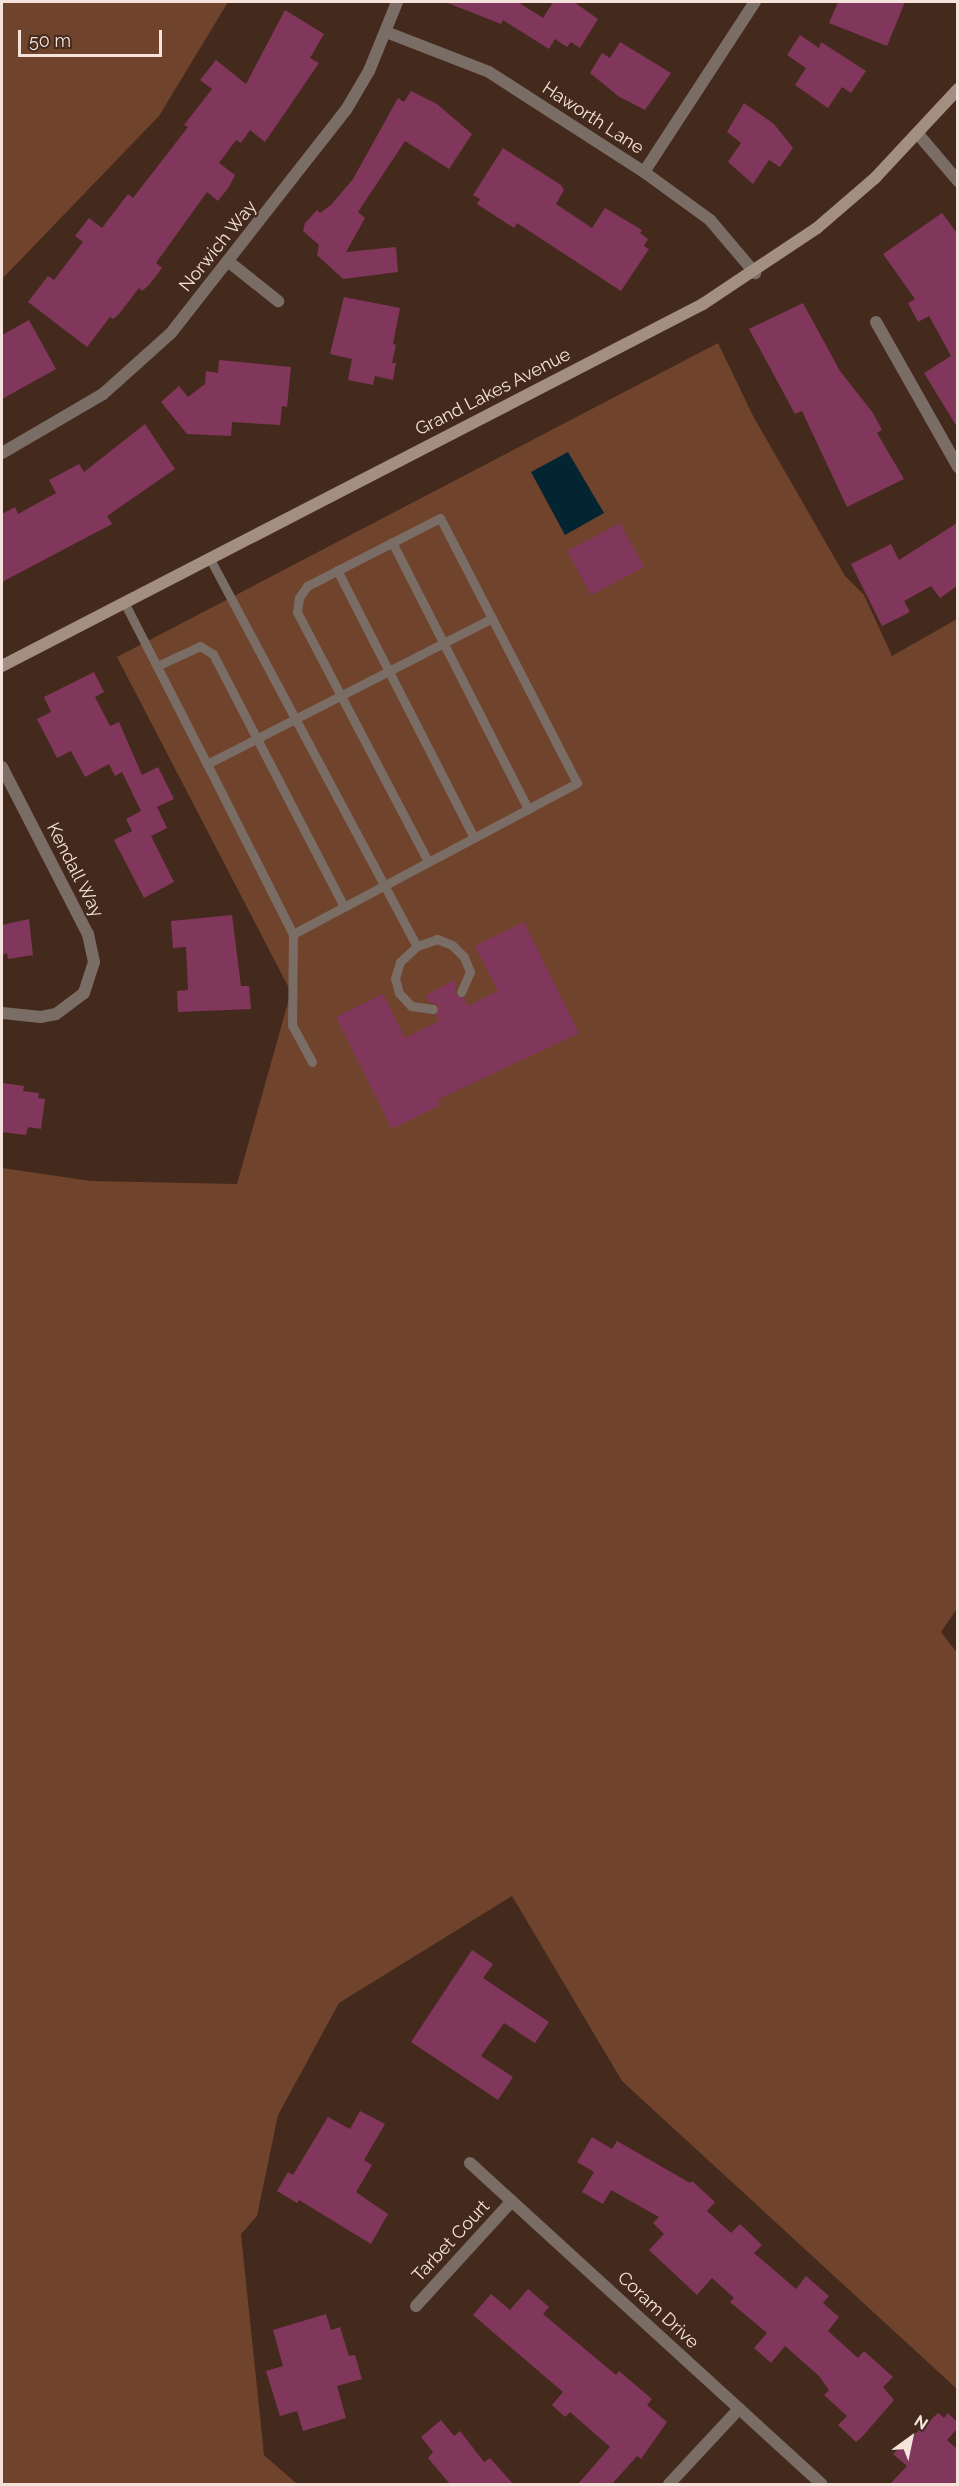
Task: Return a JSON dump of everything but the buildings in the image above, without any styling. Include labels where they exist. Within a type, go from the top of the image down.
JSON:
[{"type":"street","name":"Norwich Way","points":[[2,453],[65,419],[139,365],[171,333],[346,110],[386,32],[397,2]]},
{"type":"street","points":[[644,172],[755,2]]},
{"type":"street","name":"Haworth Lane","points":[[386,32],[489,72],[644,172],[710,220],[755,273]]},
{"type":"street","name":"Grand Lakes Avenue","points":[[2,666],[703,304],[755,273],[825,221],[918,134],[957,89]]},
{"type":"street","points":[[918,134],[957,181]]},
{"type":"street","points":[[229,262],[278,301]]},
{"type":"street","points":[[876,322],[957,467]]},
{"type":"street","name":"Kendall Way","points":[[2,767],[92,944],[94,962],[84,993],[56,1014],[41,1017],[2,1013]]},
{"type":"street","name":"Coram Drive","points":[[470,2163],[821,2484]]},
{"type":"street","name":"Tarbet Court","points":[[416,2306],[512,2201]]},
{"type":"street","points":[[669,2484],[739,2409]]},
{"type":"lane","points":[[293,934],[578,783],[440,518],[307,585],[299,598],[297,612],[428,862]]},
{"type":"lane","points":[[392,542],[528,809]]},
{"type":"lane","points":[[210,559],[298,718],[417,945]]},
{"type":"lane","points":[[337,570],[474,838]]},
{"type":"lane","points":[[124,602],[293,934],[292,1025],[312,1062]]},
{"type":"lane","points":[[207,764],[492,618]]},
{"type":"lane","points":[[157,666],[200,646],[213,654],[344,907]]},
{"type":"lane","points":[[433,1009],[411,1006],[397,986],[400,962],[417,945],[437,939],[452,945],[464,957],[470,972],[461,992]]},
{"type":"shaded area","points":[[2,2],[228,2],[159,116],[2,279]]},
{"type":"shaded area","points":[[718,343],[753,416],[845,576],[864,595],[892,656],[957,619],[958,1607],[941,1632],[958,1654],[957,2389],[622,2081],[512,1896],[339,2003],[278,2115],[257,2216],[241,2234],[264,2455],[297,2484],[2,2484],[2,1168],[91,1181],[237,1184],[291,992],[117,657]]},
{"type":"water","points":[[568,452],[604,513],[565,535],[531,472]]}]
